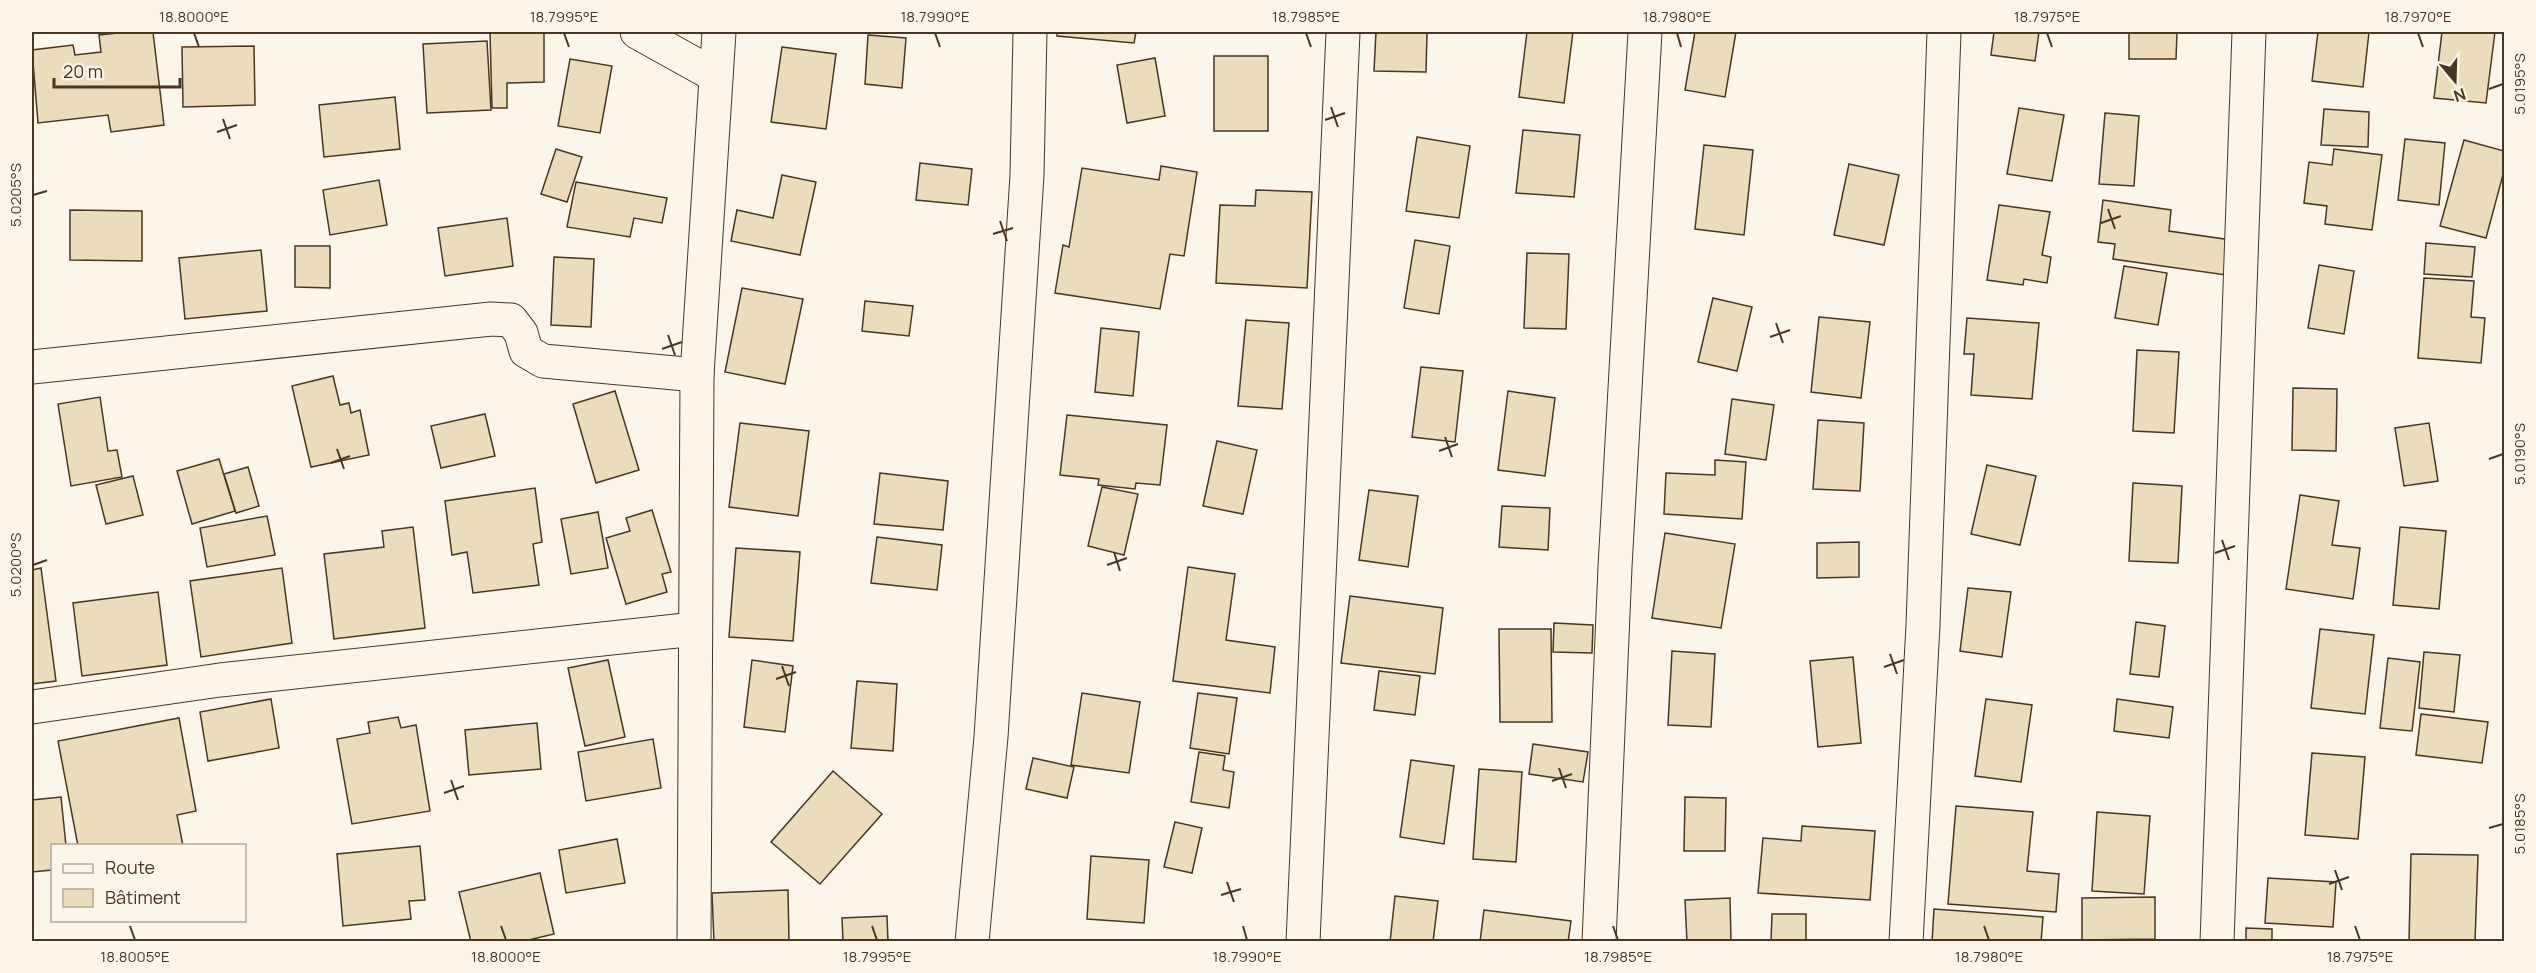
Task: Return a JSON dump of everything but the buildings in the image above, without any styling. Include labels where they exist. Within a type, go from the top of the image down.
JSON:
[{"type":"street","points":[[637,32],[716,76]]},
{"type":"street","points":[[694,942],[697,375],[719,32]]},
{"type":"street","points":[[972,942],[991,737],[1026,187],[1030,32]]},
{"type":"street","points":[[1303,942],[1311,708],[1334,283],[1343,32]]},
{"type":"street","points":[[1599,942],[1616,555],[1645,32]]},
{"type":"street","points":[[1906,942],[1923,625],[1944,32]]},
{"type":"street","points":[[2217,942],[2249,32]]},
{"type":"street","points":[[32,368],[491,319],[511,320],[521,333],[526,351],[543,361],[697,375]]},
{"type":"street","points":[[32,707],[220,680],[695,629]]}]
